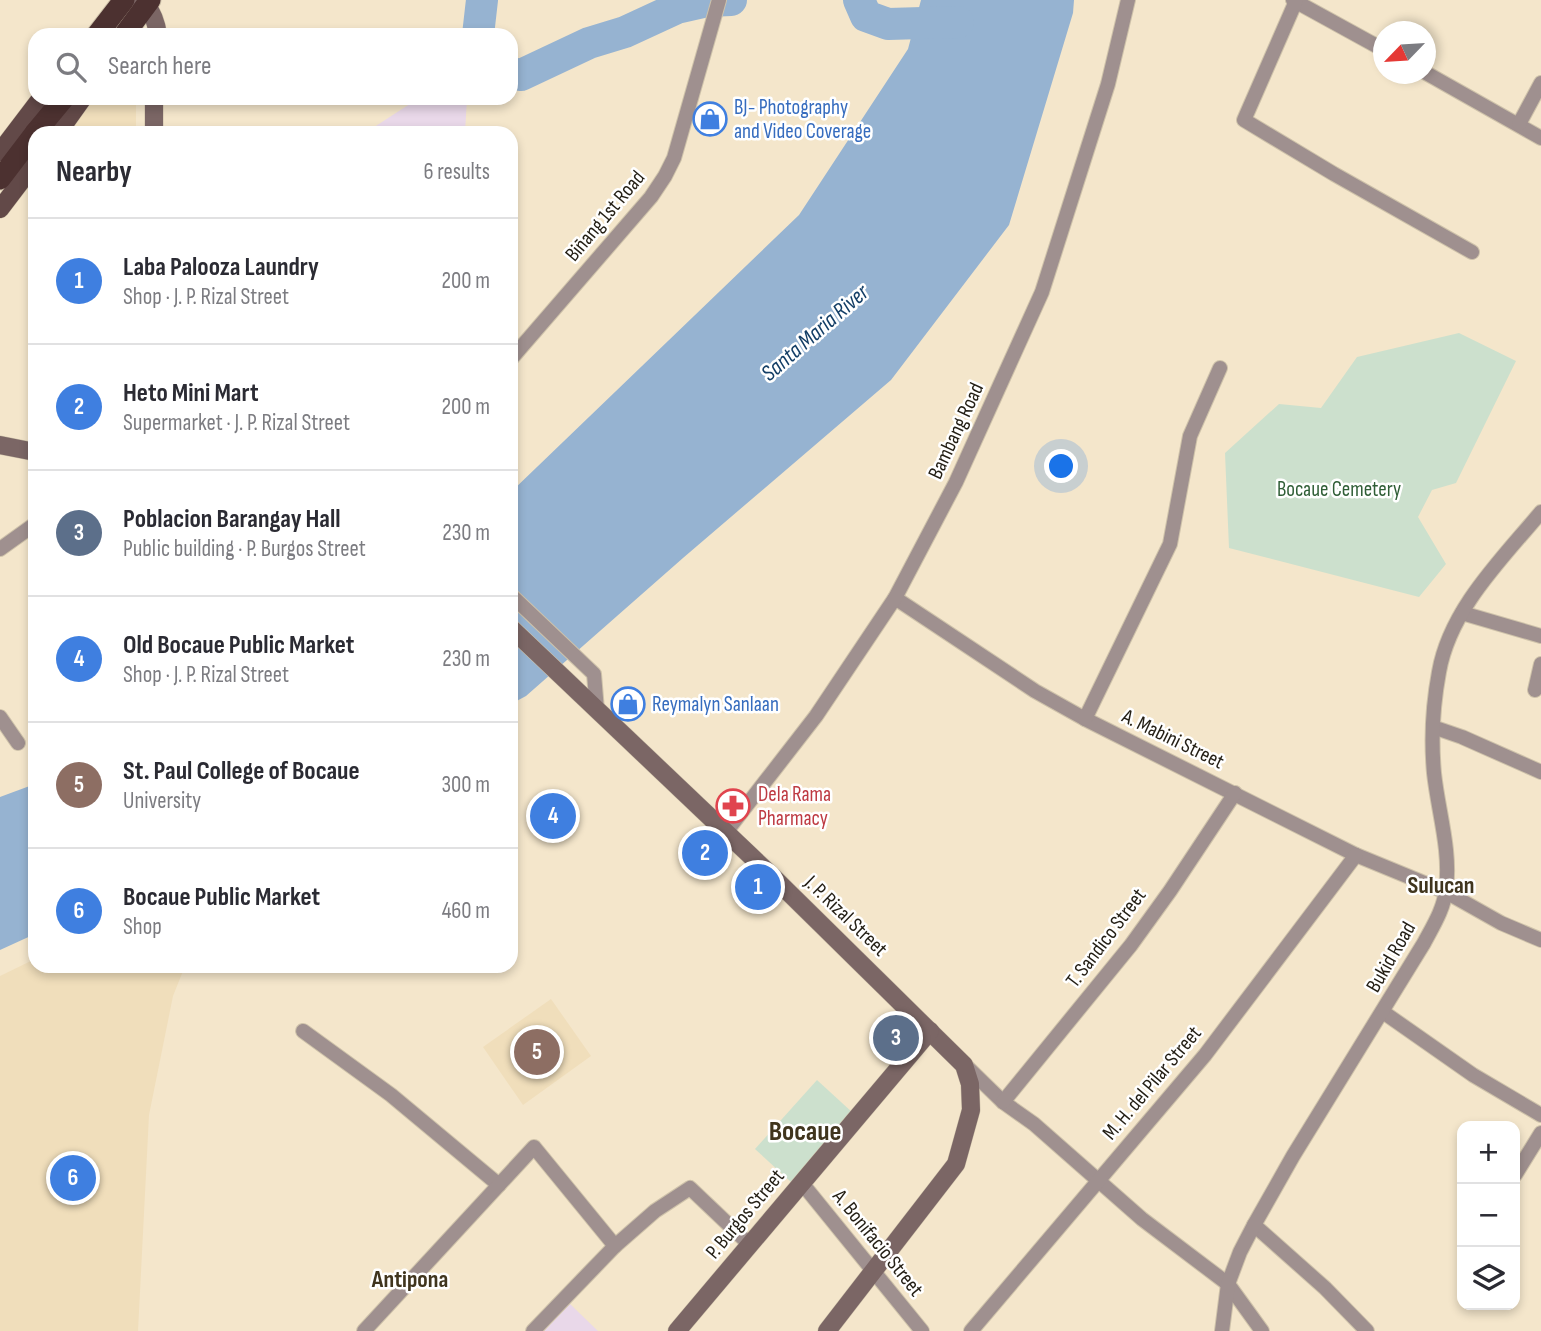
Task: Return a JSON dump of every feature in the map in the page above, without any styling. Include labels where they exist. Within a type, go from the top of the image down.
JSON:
[{"type":"highway","points":[[102,28],[124,0]]},
{"type":"highway","points":[[129,28],[146,2]]},
{"type":"highway","points":[[39,126],[52,105]]},
{"type":"highway","points":[[0,179],[28,142]]},
{"type":"main road","points":[[146,2],[157,28]]},
{"type":"main road","points":[[0,152],[50,105]]},
{"type":"main road","points":[[63,126],[78,105]]},
{"type":"main road","points":[[153,126],[154,105]]},
{"type":"main road","points":[[0,209],[28,172]]},
{"type":"main road","points":[[0,444],[28,450]]},
{"type":"main road","name":"J. P. Rizal Street","points":[[518,635],[726,832],[964,1065]]},
{"type":"main road","name":"P. Burgos Street","points":[[677,1331],[930,1031]]},
{"type":"main road","points":[[827,1331],[956,1164],[971,1110],[970,1084],[964,1065]]},
{"type":"street","name":"Bambang Road","points":[[726,832],[816,716],[895,598],[956,482],[1042,292],[1108,84],[1128,0]]},
{"type":"street","points":[[1373,44],[1294,1],[1244,120],[1472,252]]},
{"type":"street","name":"Biñang 1st Road","points":[[518,351],[651,197],[666,176],[674,158],[717,6]]},
{"type":"street","points":[[1436,78],[1541,138]]},
{"type":"street","points":[[1519,124],[1541,83]]},
{"type":"street","points":[[1085,719],[1170,544],[1190,436],[1220,368]]},
{"type":"street","name":"Bukid Road","points":[[1222,1331],[1228,1284],[1240,1252],[1293,1156],[1424,943],[1442,906],[1446,892],[1446,854],[1434,773],[1433,727],[1439,671],[1462,613],[1480,586],[1541,512]]},
{"type":"street","points":[[0,549],[28,529]]},
{"type":"street","name":"A. Mabini Street","points":[[895,598],[1035,691],[1085,719],[1356,855],[1446,892],[1541,940]]},
{"type":"street","points":[[518,602],[594,674],[590,704]]},
{"type":"street","points":[[1462,613],[1541,636]]},
{"type":"street","points":[[1535,690],[1541,664]]},
{"type":"street","points":[[0,717],[18,743]]},
{"type":"street","points":[[1433,727],[1541,772]]},
{"type":"street","name":"T. Sandico Street","points":[[1003,1102],[1130,946],[1235,793]]},
{"type":"street","name":"M. H. del Pilar Street","points":[[971,1331],[1213,1044],[1356,855]]},
{"type":"street","points":[[1383,1012],[1473,1075],[1541,1115]]},
{"type":"street","points":[[303,1031],[391,1095],[499,1185]]},
{"type":"street","points":[[964,1065],[1003,1102],[1034,1124],[1142,1219],[1228,1284],[1262,1331]]},
{"type":"street","points":[[1520,1167],[1541,1133]]},
{"type":"street","points":[[364,1331],[534,1147],[615,1246]]},
{"type":"street","name":"A. Bonifacio Street","points":[[801,1182],[922,1331]]},
{"type":"street","points":[[533,1331],[615,1246],[655,1211],[690,1188],[749,1244]]},
{"type":"street","points":[[1254,1225],[1325,1288],[1367,1331]]},
{"type":"shaded area","points":[[89,105],[136,105],[136,126],[72,126]]},
{"type":"shaded area","points":[[408,105],[467,105],[465,126],[376,126]]},
{"type":"shaded area","points":[[28,962],[28,973],[182,973],[173,996],[149,1115],[138,1331],[0,1331],[0,976]]},
{"type":"shaded area","points":[[551,999],[591,1056],[523,1105],[483,1047]]},
{"type":"shaded area","points":[[570,1304],[598,1331],[544,1331]]},
{"type":"green space","name":"Bocaue Cemetery","points":[[1459,333],[1516,361],[1456,483],[1432,490],[1418,517],[1446,564],[1419,597],[1229,548],[1225,453],[1279,404],[1321,408],[1357,357]]},
{"type":"green space","points":[[817,1080],[853,1113],[791,1182],[755,1149]]},
{"type":"water","name":"Santa Maria River","points":[[921,0],[1074,0],[1073,13],[1009,225],[891,380],[518,700],[518,485],[799,215],[908,49]]},
{"type":"water","points":[[28,787],[28,937],[0,950],[0,797]]},
{"type":"waterway","points":[[479,28],[482,0]]},
{"type":"waterway","points":[[518,74],[589,43],[625,32],[677,8],[708,1],[731,0]]},
{"type":"waterway","points":[[859,0],[866,16],[888,24],[958,22]]},
{"type":"place","name":"BJ- Photography and Video Coverage","points":[[710,119]]},
{"type":"place","name":"Reymalyn Sanlaan","points":[[628,704]]},
{"type":"place","name":"Dela Rama Pharmacy","points":[[733,806]]},
{"type":"place","name":"Old Bocaue Public Market","points":[[553,816]]},
{"type":"place","name":"Heto Mini Mart","points":[[705,853]]},
{"type":"place","name":"Laba Palooza Laundry","points":[[758,887]]},
{"type":"place","name":"Poblacion Barangay Hall","points":[[896,1038]]},
{"type":"place","name":"St. Paul College of Bocaue","points":[[537,1052]]},
{"type":"place","name":"Bocaue Public Market","points":[[73,1178]]},
{"type":"district","name":"Sulucan","points":[[1441,885]]},
{"type":"district","name":"Bocaue","points":[[805,1131]]},
{"type":"district","name":"Antipona","points":[[410,1279]]}]
